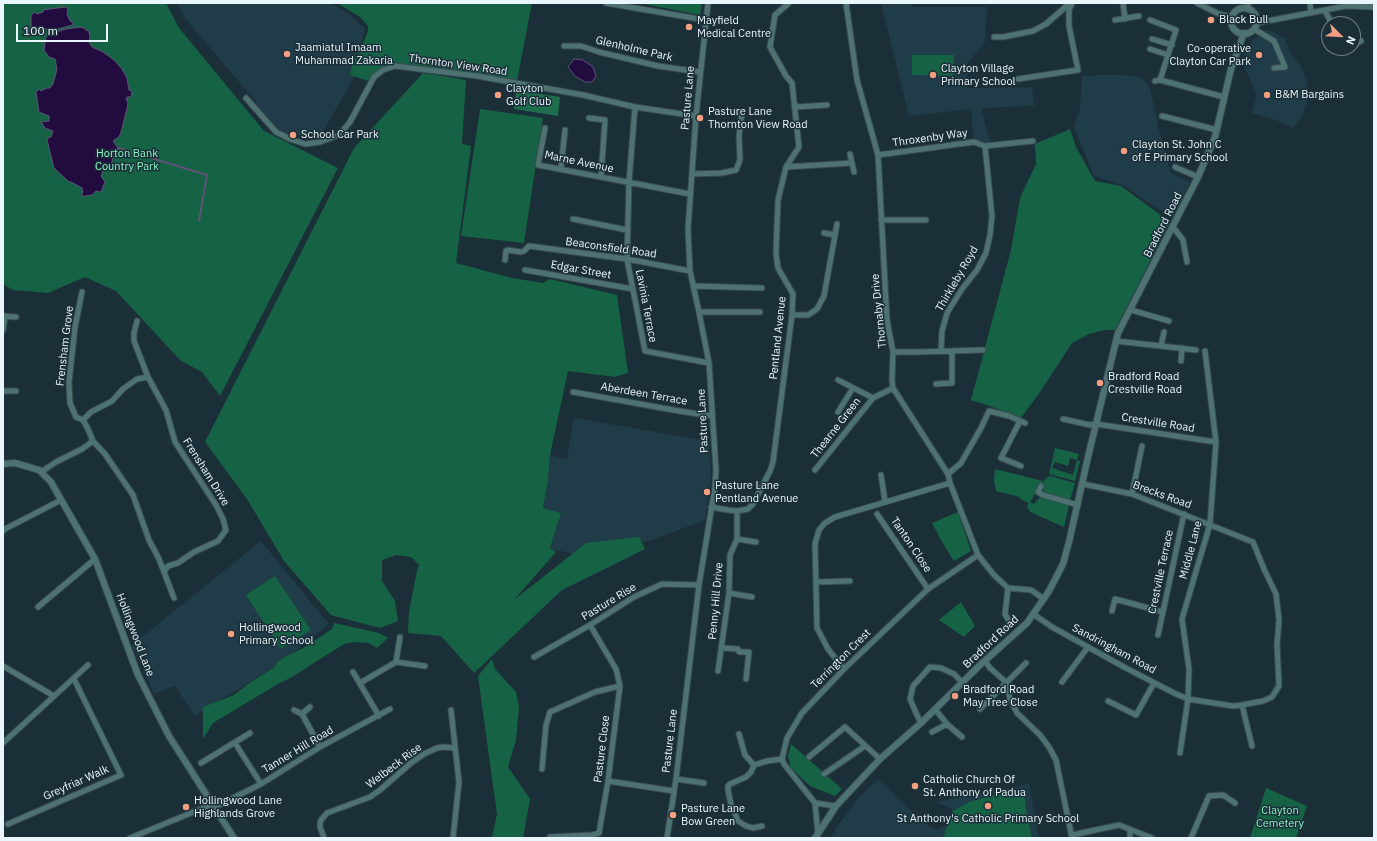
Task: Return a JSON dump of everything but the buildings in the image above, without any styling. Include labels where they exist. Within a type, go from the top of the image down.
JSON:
[{"type":"street","points":[[606,3],[633,5],[706,20]]},
{"type":"street","name":"Pasture Lane","points":[[667,838],[676,779],[699,585],[716,470],[709,363],[700,312],[690,271],[688,229],[696,116],[708,3]]},
{"type":"street","name":"Pentland Avenue","points":[[737,511],[748,509],[753,504],[773,462],[792,315],[793,294],[778,268],[776,253],[778,200],[786,168],[799,146],[792,83],[786,76],[770,47],[775,15],[789,3]]},
{"type":"street","name":"Thornaby Drive","points":[[846,3],[857,80],[878,155],[887,320],[893,352],[893,388]]},
{"type":"street","points":[[994,37],[1033,31],[1046,24],[1071,3]]},
{"type":"street","points":[[1018,80],[1078,70],[1070,26],[1069,10],[1071,3]]},
{"type":"street","points":[[1123,3],[1125,19]]},
{"type":"street","points":[[1197,3],[1219,14],[1232,17]]},
{"type":"street","points":[[1310,3],[1312,14]]},
{"type":"street","points":[[1255,26],[1325,11],[1346,4],[1374,7]]},
{"type":"street","points":[[1248,6],[1256,16],[1255,26],[1251,31],[1240,33],[1232,25],[1232,17],[1237,11],[1248,6]]},
{"type":"street","points":[[1325,11],[1328,16]]},
{"type":"street","points":[[1115,20],[1140,16]]},
{"type":"street","points":[[1150,20],[1176,30],[1172,45],[1158,81],[1224,97]]},
{"type":"street","points":[[1255,26],[1274,41],[1285,67],[1274,68]]},
{"type":"street","name":"Bradford Road","points":[[817,836],[836,806],[880,759],[921,723],[1027,623],[1049,591],[1063,564],[1118,334],[1198,177],[1217,130],[1231,69],[1244,33]]},
{"type":"street","points":[[1152,39],[1172,45]]},
{"type":"street","name":"Glenholme Park","points":[[564,46],[581,46],[599,52],[658,66],[700,72]]},
{"type":"street","points":[[1150,49],[1168,55]]},
{"type":"street","name":"Thornton View Road","points":[[246,98],[276,132],[290,139],[306,144],[320,142],[339,135],[350,122],[374,77],[383,70],[395,66],[477,76],[583,95],[635,107],[696,116]]},
{"type":"street","points":[[795,107],[827,105]]},
{"type":"street","name":"Lavinia Terrace","points":[[635,107],[629,182],[627,259],[644,350],[709,363]]},
{"type":"street","points":[[692,174],[722,173],[736,170],[740,160],[739,136],[742,112]]},
{"type":"street","points":[[1162,116],[1217,130]]},
{"type":"street","points":[[589,118],[605,120],[601,177]]},
{"type":"street","name":"Marne Avenue","points":[[544,128],[538,165],[690,194]]},
{"type":"street","points":[[560,168],[565,130]]},
{"type":"street","name":"Throxenby Way","points":[[878,155],[974,142],[985,146],[1033,141]]},
{"type":"street","name":"Thirkleby Royd","points":[[941,351],[942,331],[947,314],[962,289],[977,270],[986,253],[990,235],[992,216],[985,146]]},
{"type":"street","points":[[850,154],[854,172]]},
{"type":"street","points":[[786,168],[852,163]]},
{"type":"street","points":[[1175,167],[1198,177]]},
{"type":"street","points":[[573,219],[627,230]]},
{"type":"street","points":[[881,220],[926,220]]},
{"type":"street","points":[[792,315],[808,315],[817,309],[824,296],[837,224]]},
{"type":"street","points":[[1173,226],[1183,240],[1187,262]]},
{"type":"street","points":[[824,233],[835,235]]},
{"type":"street","name":"Beaconsfield Road","points":[[505,260],[506,251],[521,252],[529,246],[627,259],[690,271]]},
{"type":"street","name":"Edgar Street","points":[[525,270],[633,289]]},
{"type":"street","points":[[694,286],[762,288]]},
{"type":"street","name":"Frensham Grove","points":[[82,292],[75,327],[69,382],[70,403],[76,417],[82,420],[93,441]]},
{"type":"street","points":[[1131,310],[1169,320]]},
{"type":"street","points":[[700,312],[760,312]]},
{"type":"street","points":[[3,330],[4,316],[16,317]]},
{"type":"street","points":[[82,420],[91,412],[112,401],[123,389],[137,379],[148,377],[134,341],[137,321]]},
{"type":"street","points":[[1161,346],[1164,332]]},
{"type":"street","points":[[1116,342],[1196,350]]},
{"type":"street","points":[[1181,361],[1182,348]]},
{"type":"street","points":[[893,352],[983,350]]},
{"type":"street","points":[[936,384],[952,383],[952,351]]},
{"type":"street","name":"Middle Lane","points":[[1180,753],[1188,699],[1189,669],[1182,619],[1210,524],[1216,442],[1205,351]]},
{"type":"street","name":"Frensham Drive","points":[[148,377],[166,410],[175,442],[216,506],[223,519],[226,530],[218,541],[194,552],[178,563],[168,566],[164,572]]},
{"type":"street","points":[[838,380],[873,398]]},
{"type":"street","points":[[838,412],[853,388]]},
{"type":"street","points":[[893,388],[948,474],[978,555],[994,575],[1008,588],[1030,590],[1044,599]]},
{"type":"street","name":"Thearne Green","points":[[815,470],[873,398],[893,388]]},
{"type":"street","points":[[3,391],[16,391]]},
{"type":"street","name":"Aberdeen Terrace","points":[[573,392],[712,416]]},
{"type":"street","points":[[948,474],[961,463],[989,411],[1009,416],[1022,422],[1001,458],[1021,466]]},
{"type":"street","points":[[1063,419],[1090,425],[1096,424]]},
{"type":"street","name":"Crestville Road","points":[[1096,424],[1216,442]]},
{"type":"street","points":[[41,472],[56,462],[82,449],[93,441],[105,454],[133,494],[149,540],[174,598]]},
{"type":"street","points":[[1132,494],[1142,446]]},
{"type":"street","name":"Hollingwood Lane","points":[[3,464],[16,463],[39,470],[51,482],[95,559],[138,675],[169,736],[234,838]]},
{"type":"street","points":[[881,475],[885,501]]},
{"type":"street","points":[[844,669],[828,649],[817,628],[815,544],[819,530],[835,516],[950,482]]},
{"type":"street","name":"Brecks Road","points":[[1083,484],[1132,494],[1253,542],[1264,570],[1276,594],[1279,620],[1277,646],[1278,686],[1272,697],[1263,701],[1242,705]]},
{"type":"street","points":[[1035,498],[1041,486]]},
{"type":"street","points":[[1038,492],[1043,495],[1078,505]]},
{"type":"street","points":[[4,528],[61,500]]},
{"type":"street","points":[[711,507],[737,511]]},
{"type":"street","name":"Penny Hill Drive","points":[[718,671],[729,593],[730,555],[737,539],[737,511]]},
{"type":"street","name":"Tanton Close","points":[[877,514],[928,588]]},
{"type":"street","name":"Crestville Terrace","points":[[1158,635],[1184,514]]},
{"type":"street","points":[[737,539],[756,542]]},
{"type":"street","name":"Terrington Crest","points":[[782,759],[787,738],[802,713],[844,669],[928,588],[978,555]]},
{"type":"street","points":[[38,607],[95,559]]},
{"type":"street","points":[[816,582],[850,581]]},
{"type":"street","name":"Pasture Rise","points":[[534,657],[590,625],[634,597],[662,584],[699,585]]},
{"type":"street","points":[[1008,588],[1005,614],[1010,623]]},
{"type":"street","points":[[729,593],[752,597]]},
{"type":"street","points":[[1112,611],[1115,599],[1163,612]]},
{"type":"street","name":"Sandringham Road","points":[[1033,614],[1052,627],[1176,694],[1188,699],[1234,706],[1242,705]]},
{"type":"street","name":"Pasture Close","points":[[550,837],[592,835],[599,833],[608,781],[620,686],[616,669],[590,625]]},
{"type":"street","points":[[396,662],[400,636]]},
{"type":"street","points":[[1062,682],[1088,647]]},
{"type":"street","points":[[722,648],[738,649],[739,652],[749,652],[746,678]]},
{"type":"street","points":[[985,661],[990,668],[1007,683],[1010,699],[1017,713],[1040,735],[1056,760],[1072,836],[1119,825],[1152,838]]},
{"type":"street","points":[[360,683],[396,662],[425,666]]},
{"type":"street","points":[[980,709],[1026,663]]},
{"type":"street","points":[[3,743],[88,665]]},
{"type":"street","points":[[3,666],[54,696]]},
{"type":"street","name":"Bradford Road","points":[[921,723],[910,699],[913,686],[930,667],[941,668],[954,674],[963,683]]},
{"type":"street","points":[[353,672],[379,716]]},
{"type":"street","name":"Greyfriar Walk","points":[[8,824],[121,775],[74,679]]},
{"type":"street","points":[[1108,701],[1136,715],[1154,682]]},
{"type":"street","points":[[542,769],[546,725],[550,712],[595,692],[620,686]]},
{"type":"street","points":[[1242,705],[1252,746]]},
{"type":"street","points":[[302,714],[310,708]]},
{"type":"street","name":"Tanner Hill Road","points":[[130,838],[214,806],[261,784],[320,747],[390,709]]},
{"type":"street","points":[[935,709],[947,724],[962,737]]},
{"type":"street","points":[[294,710],[302,714],[320,747]]},
{"type":"street","points":[[452,710],[459,782],[453,838]]},
{"type":"street","points":[[932,732],[947,724]]},
{"type":"street","points":[[809,757],[845,727],[864,746],[880,759]]},
{"type":"street","points":[[201,763],[250,733]]},
{"type":"street","points":[[739,734],[744,755],[754,765]]},
{"type":"street","points":[[235,743],[261,784]]},
{"type":"street","points":[[824,774],[864,746]]},
{"type":"street","name":"Welbeck Rise","points":[[324,838],[320,824],[321,820],[327,813],[370,797],[424,754],[437,748],[455,748]]},
{"type":"street","points":[[762,826],[753,828],[738,821],[731,804],[728,786],[746,777],[754,765],[782,759],[784,764],[815,803],[817,836]]},
{"type":"street","points":[[676,779],[704,783]]},
{"type":"street","points":[[608,781],[674,791]]},
{"type":"street","points":[[1191,838],[1209,796],[1223,795],[1235,803]]},
{"type":"street","points":[[815,803],[836,806]]},
{"type":"street","points":[[1130,830],[1130,838]]},
{"type":"shaded area","name":"Jaamiatul Imaam Muhammad Zakaria","points":[[177,3],[330,3],[350,14],[365,29],[353,79],[321,135],[288,136],[252,111],[257,103],[184,17]]},
{"type":"shaded area","name":"Clayton Village Primary School","points":[[881,3],[912,3],[913,7],[987,7],[985,42],[968,63],[967,88],[1032,87],[1034,106],[981,108],[991,146],[974,142],[971,109],[909,116]]},
{"type":"shaded area","points":[[65,7],[68,8],[67,14],[70,21],[73,22],[73,25],[50,31],[44,28],[38,28],[34,32],[31,26],[31,16],[34,12],[37,14],[43,12],[43,10]]},
{"type":"shaded area","points":[[80,27],[89,32],[89,42],[92,47],[103,52],[114,60],[122,69],[127,78],[129,90],[132,91],[131,97],[127,97],[126,99],[128,103],[121,132],[119,137],[113,141],[118,148],[117,150],[111,150],[110,154],[113,158],[111,165],[103,170],[101,176],[105,182],[101,192],[96,191],[92,195],[85,196],[81,196],[83,192],[82,188],[69,182],[54,168],[47,140],[51,137],[53,131],[45,128],[41,122],[49,121],[49,116],[39,112],[36,92],[39,89],[41,91],[50,88],[53,84],[57,69],[55,59],[49,57],[44,50],[46,37],[66,29]]},
{"type":"shaded area","points":[[1269,30],[1284,38],[1293,57],[1301,66],[1305,77],[1308,90],[1307,100],[1302,117],[1293,128],[1276,120],[1252,113],[1257,95],[1241,60],[1254,39],[1264,31]]},
{"type":"shaded area","points":[[574,59],[583,60],[593,67],[596,76],[592,82],[585,82],[575,76],[568,67]]},
{"type":"shaded area","name":"Clayton St. John C of E Primary School","points":[[1101,75],[1138,77],[1150,88],[1160,134],[1171,173],[1190,182],[1173,219],[1124,186],[1094,176],[1074,127],[1080,108],[1082,76]]},
{"type":"shaded area","points":[[574,418],[709,441],[711,476],[705,520],[655,539],[592,557],[550,549],[561,513],[543,508],[548,480],[550,455],[567,459]]},
{"type":"shaded area","name":"Hollingwood Primary School","points":[[261,541],[329,624],[282,662],[195,716],[175,686],[154,694],[132,645]]},
{"type":"shaded area","name":"St Anthony's Catholic Primary School","points":[[878,779],[922,822],[937,830],[947,825],[952,809],[935,802],[1029,784],[1039,838],[831,838],[835,830],[857,800]]},
{"type":"green space","name":"Horton Bank Country Park","points":[[3,3],[166,3],[179,28],[264,131],[338,168],[220,396],[202,372],[181,361],[116,291],[85,277],[48,293],[13,290],[3,284]]},
{"type":"green space","points":[[337,3],[532,3],[517,81],[426,67],[403,65],[380,72],[368,81],[350,75],[352,65],[360,51],[368,31],[368,26],[360,17]]},
{"type":"green space","points":[[639,3],[702,3],[700,15]]},
{"type":"green space","points":[[912,55],[954,55],[953,76],[912,75]]},
{"type":"green space","points":[[423,73],[466,80],[462,144],[471,146],[456,263],[512,278],[543,283],[550,279],[617,295],[628,373],[615,377],[568,371],[550,455],[548,480],[543,508],[561,513],[550,548],[556,552],[514,600],[586,543],[639,537],[645,549],[562,590],[474,673],[441,636],[408,633],[409,611],[419,565],[411,557],[396,555],[382,560],[382,581],[395,601],[398,621],[380,628],[331,615],[284,561],[247,499],[205,442],[354,148]]},
{"type":"green space","points":[[516,90],[560,97],[558,116],[514,109]]},
{"type":"green space","points":[[480,109],[543,118],[524,243],[461,236]]},
{"type":"green space","points":[[1070,129],[1076,147],[1095,181],[1121,186],[1170,222],[1115,330],[1105,330],[1089,334],[1072,343],[1021,418],[971,400],[1011,250],[1020,198],[1036,164],[1035,144]]},
{"type":"green space","points":[[1055,448],[1079,454],[1077,460],[1080,461],[1075,481],[1049,474]],"holes":[[[1070,458],[1077,460],[1073,475],[1052,468],[1055,462],[1068,466]]]},
{"type":"green space","points":[[995,469],[1043,481],[1030,502],[1034,504],[1040,497],[1069,505],[1064,527],[1030,512],[1027,506],[1029,503],[1020,499],[1020,497],[996,491],[994,481]]},
{"type":"green space","points":[[1050,476],[1075,483],[1070,500],[1044,492],[1042,484],[1046,478]]},
{"type":"green space","points":[[958,512],[971,551],[954,561],[932,523]]},
{"type":"green space","points":[[275,576],[311,630],[281,649],[246,595]]},
{"type":"green space","points":[[961,602],[975,626],[964,637],[939,620]]},
{"type":"green space","points":[[334,623],[379,633],[388,638],[377,648],[369,643],[356,642],[344,644],[292,677],[213,723],[203,739],[203,707],[234,695],[273,668],[281,659],[305,647],[332,629]]},
{"type":"green space","points":[[492,659],[495,669],[516,692],[519,707],[516,740],[508,767],[530,799],[523,838],[492,838],[497,814],[478,676]]},
{"type":"green space","points":[[791,744],[842,789],[835,796],[810,786],[791,768],[788,756]]},
{"type":"green space","name":"Clayton Cemetery","points":[[1266,788],[1307,806],[1296,838],[1250,838]]},
{"type":"green space","points":[[1024,792],[1026,811],[1032,838],[943,838],[953,811],[969,802],[995,795]]},
{"type":"waterway","points":[[118,148],[207,175],[199,221]]},
{"type":"place","name":"Black Bull","points":[[1211,20]]},
{"type":"place","name":"Mayfield Medical Centre","points":[[689,27]]},
{"type":"place","name":"Jaamiatul Imaam Muhammad Zakaria","points":[[287,54]]},
{"type":"place","name":"Co-operative Clayton Car Park","points":[[1259,55]]},
{"type":"place","name":"Clayton Village Primary School","points":[[933,75]]},
{"type":"place","name":"Clayton Golf Club","points":[[498,95]]},
{"type":"place","name":"B&M Bargains","points":[[1267,95]]},
{"type":"place","name":"Pasture Lane Thornton View Road","points":[[700,118]]},
{"type":"place","name":"School Car Park","points":[[293,135]]},
{"type":"place","name":"Clayton St. John C of E Primary School","points":[[1124,151]]},
{"type":"place","name":"Bradford Road Crestville Road","points":[[1100,383]]},
{"type":"place","name":"Pasture Lane Pentland Avenue","points":[[707,492]]},
{"type":"place","name":"Hollingwood Primary School","points":[[231,634]]},
{"type":"place","name":"Bradford Road May Tree Close","points":[[955,696]]},
{"type":"place","name":"Catholic Church Of St. Anthony of Padua","points":[[915,786]]},
{"type":"place","name":"St Anthony's Catholic Primary School","points":[[988,806]]},
{"type":"place","name":"Hollingwood Lane Highlands Grove","points":[[186,807]]},
{"type":"place","name":"Pasture Lane Bow Green","points":[[673,815]]}]
